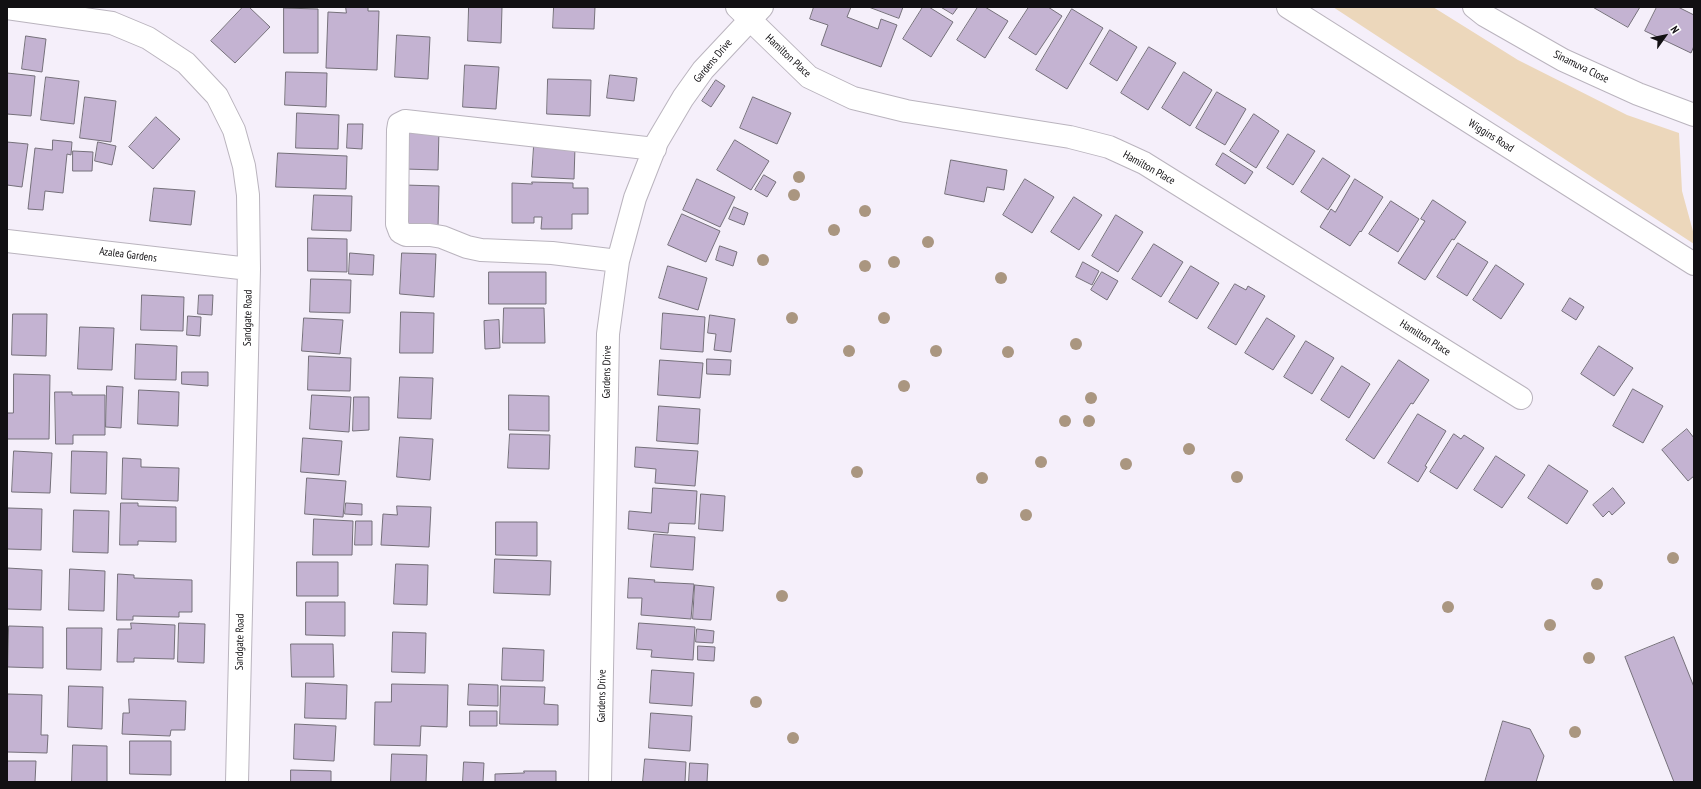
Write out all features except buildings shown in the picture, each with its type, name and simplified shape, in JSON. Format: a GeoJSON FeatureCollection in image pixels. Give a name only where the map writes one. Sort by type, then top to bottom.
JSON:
{"type":"FeatureCollection","features":[{"type":"Feature","properties":{"kind":"street","name":"Wiggins Road"},"geometry":{"type":"LineString","coordinates":[[1288,7],[1694,264]]}},
{"type":"Feature","properties":{"kind":"street","name":"Sinamuva Close"},"geometry":{"type":"LineString","coordinates":[[1474,7],[1484,15],[1563,60],[1638,94],[1694,115]]}},
{"type":"Feature","properties":{"kind":"street","name":"Sandgate Road"},"geometry":{"type":"LineString","coordinates":[[7,8],[112,23],[148,38],[186,63],[217,96],[234,130],[244,166],[246,181],[249,269],[237,782]]}},
{"type":"Feature","properties":{"kind":"street","name":"Gardens Drive"},"geometry":{"type":"LineString","coordinates":[[600,782],[608,334],[618,262],[635,198],[655,149],[683,98],[703,70],[750,11]]}},
{"type":"Feature","properties":{"kind":"street","name":"Hamilton Place"},"geometry":{"type":"LineString","coordinates":[[750,11],[809,77],[853,98],[906,111],[1070,137],[1109,147],[1144,163],[1521,398]]}},
{"type":"Feature","properties":{"kind":"street"},"geometry":{"type":"LineString","coordinates":[[618,262],[552,253],[481,250],[466,247],[442,237],[430,235],[406,235],[400,232],[397,224],[399,124],[405,121],[655,149]]}},
{"type":"Feature","properties":{"kind":"street","name":"Azalea Gardens"},"geometry":{"type":"LineString","coordinates":[[7,241],[249,269]]}},
{"type":"Feature","properties":{"kind":"shaded area"},"geometry":{"type":"Polygon","coordinates":[[[1333,7],[1433,7],[1518,60],[1627,115],[1679,133],[1682,191],[1694,235],[1694,244],[1333,7]]]}}]}
